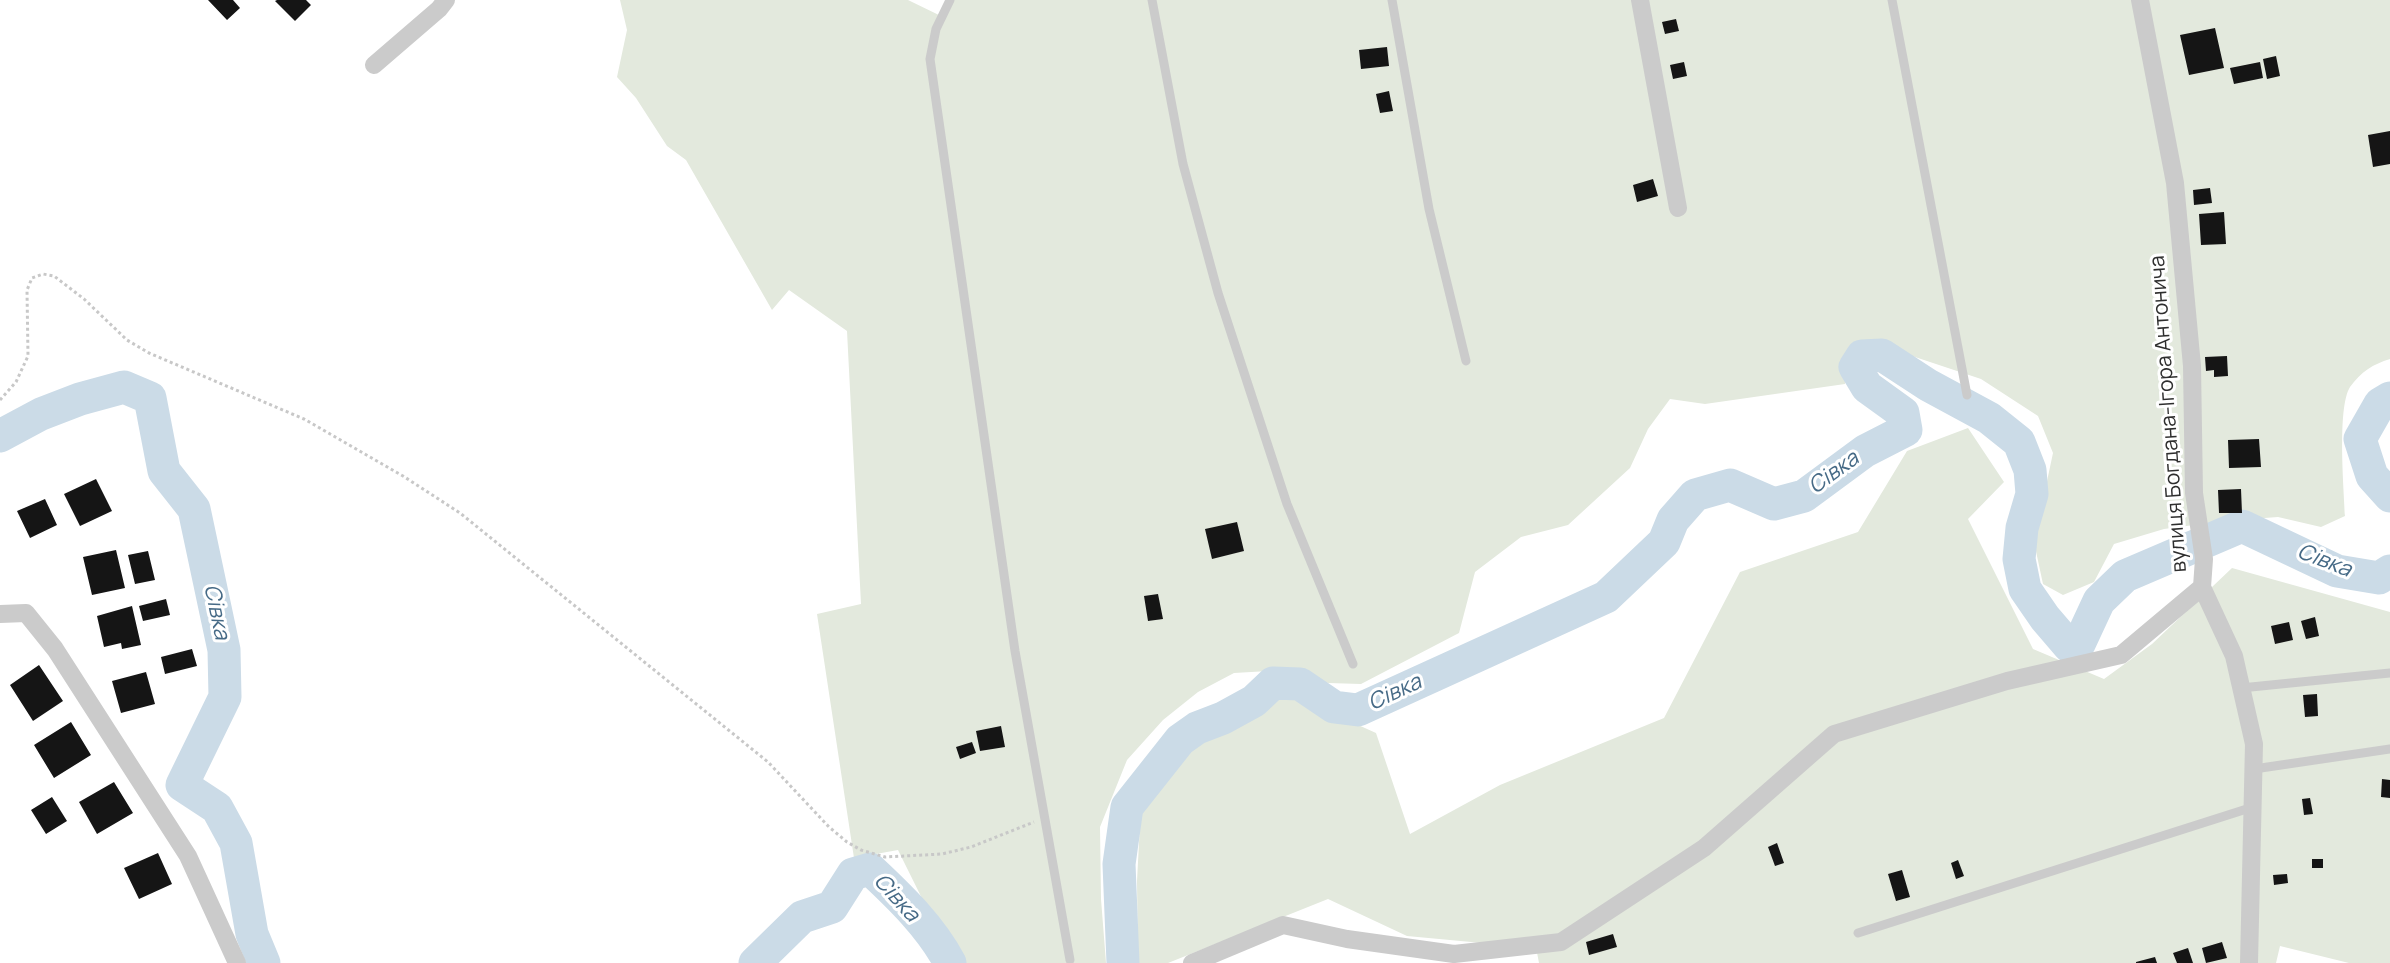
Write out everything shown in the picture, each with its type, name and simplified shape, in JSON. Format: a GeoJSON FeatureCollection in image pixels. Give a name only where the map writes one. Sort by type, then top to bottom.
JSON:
{"type":"FeatureCollection","features":[{"type":"Feature","properties":{"kind":"street"},"geometry":{"type":"LineString","coordinates":[[374,65],[439,9],[446,0]]}},
{"type":"Feature","properties":{"kind":"street"},"geometry":{"type":"LineString","coordinates":[[1640,0],[1678,208]]}},
{"type":"Feature","properties":{"kind":"street","name":"вулиця Богдана-Ігора Антонича"},"geometry":{"type":"LineString","coordinates":[[2140,0],[2175,183],[2192,366],[2194,493],[2204,559],[2202,587],[2234,656],[2254,744],[2249,963]]}},
{"type":"Feature","properties":{"kind":"street"},"geometry":{"type":"LineString","coordinates":[[1192,963],[1283,925],[1347,939],[1455,954],[1561,942],[1704,848],[1834,734],[2007,681],[2121,655],[2202,587]]}},
{"type":"Feature","properties":{"kind":"street"},"geometry":{"type":"LineString","coordinates":[[0,614],[26,613],[55,650],[188,856],[237,963]]}},
{"type":"Feature","properties":{"kind":"lane"},"geometry":{"type":"LineString","coordinates":[[950,0],[936,29],[930,59],[1014,639],[1070,960]]}},
{"type":"Feature","properties":{"kind":"lane"},"geometry":{"type":"LineString","coordinates":[[1152,0],[1183,164],[1218,293],[1287,504],[1353,664]]}},
{"type":"Feature","properties":{"kind":"lane"},"geometry":{"type":"LineString","coordinates":[[1392,0],[1429,209],[1466,361]]}},
{"type":"Feature","properties":{"kind":"lane"},"geometry":{"type":"LineString","coordinates":[[1892,0],[1968,395]]}},
{"type":"Feature","properties":{"kind":"lane"},"geometry":{"type":"LineString","coordinates":[[2241,688],[2390,673]]}},
{"type":"Feature","properties":{"kind":"lane"},"geometry":{"type":"LineString","coordinates":[[2254,769],[2390,749]]}},
{"type":"Feature","properties":{"kind":"lane"},"geometry":{"type":"LineString","coordinates":[[1858,933],[2253,807]]}},
{"type":"Feature","properties":{"kind":"path"},"geometry":{"type":"LineString","coordinates":[[0,400],[16,382],[28,356],[27,290],[32,278],[43,274],[54,276],[78,294],[128,340],[148,353],[304,419],[403,476],[460,513],[561,597],[621,642],[768,762],[829,827],[861,850],[885,857],[942,854],[970,847],[1045,818]]}},
{"type":"Feature","properties":{"kind":"shaded area"},"geometry":{"type":"Polygon","coordinates":[[[620,0],[908,0],[943,17],[951,0],[2390,0],[2390,359],[2378,363],[2358,377],[2346,397],[2342,430],[2345,516],[2321,527],[2278,517],[2164,529],[2114,544],[2094,582],[2063,595],[2043,584],[2034,542],[2053,453],[2038,416],[1981,379],[1872,343],[1848,351],[1845,384],[1705,404],[1670,399],[1648,429],[1630,468],[1568,525],[1521,537],[1475,572],[1459,633],[1361,684],[1328,683],[1286,670],[1234,673],[1198,692],[1163,720],[1127,760],[1100,827],[1101,899],[1106,963],[954,963],[898,850],[854,858],[817,614],[861,604],[847,331],[789,290],[772,310],[686,160],[667,146],[636,98],[617,77],[627,30],[620,0]]]}},
{"type":"Feature","properties":{"kind":"shaded area"},"geometry":{"type":"Polygon","coordinates":[[[1968,428],[2004,482],[1968,519],[2033,649],[2104,679],[2152,644],[2232,568],[2390,612],[2390,963],[2349,963],[2280,946],[2276,963],[1539,963],[1534,937],[1482,943],[1407,936],[1328,899],[1168,963],[1138,963],[1137,881],[1141,805],[1205,736],[1287,693],[1376,733],[1410,834],[1500,785],[1664,718],[1740,572],[1858,532],[1907,451],[1968,428]]]}},
{"type":"Feature","properties":{"kind":"building"},"geometry":{"type":"Polygon","coordinates":[[[208,0],[233,0],[240,8],[227,20],[208,0]]]}},
{"type":"Feature","properties":{"kind":"building"},"geometry":{"type":"Polygon","coordinates":[[[306,0],[311,5],[295,21],[275,1],[306,0]]]}},
{"type":"Feature","properties":{"kind":"building"},"geometry":{"type":"Polygon","coordinates":[[[1676,19],[1679,31],[1665,34],[1662,22],[1676,19]]]}},
{"type":"Feature","properties":{"kind":"building"},"geometry":{"type":"Polygon","coordinates":[[[2215,28],[2224,68],[2189,75],[2180,35],[2215,28]]]}},
{"type":"Feature","properties":{"kind":"building"},"geometry":{"type":"Polygon","coordinates":[[[1387,47],[1389,66],[1361,69],[1359,50],[1387,47]]]}},
{"type":"Feature","properties":{"kind":"building"},"geometry":{"type":"Polygon","coordinates":[[[2276,56],[2280,76],[2267,79],[2263,59],[2276,56]]]}},
{"type":"Feature","properties":{"kind":"building"},"geometry":{"type":"Polygon","coordinates":[[[1684,62],[1687,76],[1673,79],[1670,65],[1684,62]]]}},
{"type":"Feature","properties":{"kind":"building"},"geometry":{"type":"Polygon","coordinates":[[[2260,62],[2263,78],[2234,84],[2230,68],[2260,62]]]}},
{"type":"Feature","properties":{"kind":"building"},"geometry":{"type":"Polygon","coordinates":[[[1389,91],[1393,111],[1380,113],[1376,94],[1389,91]]]}},
{"type":"Feature","properties":{"kind":"building"},"geometry":{"type":"Polygon","coordinates":[[[2390,131],[2390,164],[2373,167],[2368,135],[2390,131]]]}},
{"type":"Feature","properties":{"kind":"building"},"geometry":{"type":"Polygon","coordinates":[[[1653,179],[1658,196],[1637,202],[1633,185],[1653,179]]]}},
{"type":"Feature","properties":{"kind":"building"},"geometry":{"type":"Polygon","coordinates":[[[2210,188],[2212,203],[2194,205],[2193,190],[2210,188]]]}},
{"type":"Feature","properties":{"kind":"building"},"geometry":{"type":"Polygon","coordinates":[[[2224,212],[2226,244],[2201,245],[2199,214],[2224,212]]]}},
{"type":"Feature","properties":{"kind":"building"},"geometry":{"type":"Polygon","coordinates":[[[2227,356],[2228,376],[2214,377],[2214,370],[2206,371],[2205,357],[2227,356]]]}},
{"type":"Feature","properties":{"kind":"building"},"geometry":{"type":"Polygon","coordinates":[[[2259,439],[2261,467],[2229,468],[2228,440],[2259,439]]]}},
{"type":"Feature","properties":{"kind":"building"},"geometry":{"type":"Polygon","coordinates":[[[96,479],[112,511],[80,526],[64,494],[96,479]]]}},
{"type":"Feature","properties":{"kind":"building"},"geometry":{"type":"Polygon","coordinates":[[[2241,489],[2242,513],[2219,513],[2218,490],[2241,489]]]}},
{"type":"Feature","properties":{"kind":"building"},"geometry":{"type":"Polygon","coordinates":[[[45,499],[57,525],[30,538],[17,511],[45,499]]]}},
{"type":"Feature","properties":{"kind":"building"},"geometry":{"type":"Polygon","coordinates":[[[1237,522],[1244,551],[1212,559],[1205,529],[1237,522]]]}},
{"type":"Feature","properties":{"kind":"building"},"geometry":{"type":"Polygon","coordinates":[[[116,550],[125,588],[92,595],[83,557],[116,550]]]}},
{"type":"Feature","properties":{"kind":"building"},"geometry":{"type":"Polygon","coordinates":[[[148,551],[155,580],[135,584],[128,555],[148,551]]]}},
{"type":"Feature","properties":{"kind":"building"},"geometry":{"type":"Polygon","coordinates":[[[1158,594],[1163,619],[1148,621],[1144,596],[1158,594]]]}},
{"type":"Feature","properties":{"kind":"building"},"geometry":{"type":"Polygon","coordinates":[[[166,599],[170,615],[143,621],[139,606],[166,599]]]}},
{"type":"Feature","properties":{"kind":"building"},"geometry":{"type":"Polygon","coordinates":[[[132,606],[141,645],[122,649],[121,643],[104,647],[97,616],[132,606]]]}},
{"type":"Feature","properties":{"kind":"building"},"geometry":{"type":"Polygon","coordinates":[[[2315,617],[2319,636],[2306,639],[2301,621],[2315,617]]]}},
{"type":"Feature","properties":{"kind":"building"},"geometry":{"type":"Polygon","coordinates":[[[2289,622],[2293,640],[2275,644],[2271,626],[2289,622]]]}},
{"type":"Feature","properties":{"kind":"building"},"geometry":{"type":"Polygon","coordinates":[[[192,649],[197,666],[165,674],[161,657],[192,649]]]}},
{"type":"Feature","properties":{"kind":"building"},"geometry":{"type":"Polygon","coordinates":[[[39,665],[63,701],[33,721],[10,685],[39,665]]]}},
{"type":"Feature","properties":{"kind":"building"},"geometry":{"type":"Polygon","coordinates":[[[146,672],[155,704],[121,713],[112,681],[146,672]]]}},
{"type":"Feature","properties":{"kind":"building"},"geometry":{"type":"Polygon","coordinates":[[[2317,694],[2318,716],[2305,717],[2303,695],[2317,694]]]}},
{"type":"Feature","properties":{"kind":"building"},"geometry":{"type":"Polygon","coordinates":[[[71,722],[91,755],[54,778],[34,745],[71,722]]]}},
{"type":"Feature","properties":{"kind":"building"},"geometry":{"type":"Polygon","coordinates":[[[1001,726],[1005,747],[980,751],[976,731],[1001,726]]]}},
{"type":"Feature","properties":{"kind":"building"},"geometry":{"type":"Polygon","coordinates":[[[972,742],[976,753],[960,759],[956,747],[972,742]]]}},
{"type":"Feature","properties":{"kind":"building"},"geometry":{"type":"Polygon","coordinates":[[[2382,779],[2390,780],[2390,798],[2381,797],[2382,779]]]}},
{"type":"Feature","properties":{"kind":"building"},"geometry":{"type":"Polygon","coordinates":[[[114,782],[133,813],[97,834],[79,802],[114,782]]]}},
{"type":"Feature","properties":{"kind":"building"},"geometry":{"type":"Polygon","coordinates":[[[52,797],[67,821],[46,834],[31,810],[52,797]]]}},
{"type":"Feature","properties":{"kind":"building"},"geometry":{"type":"Polygon","coordinates":[[[2310,798],[2313,814],[2304,815],[2302,799],[2310,798]]]}},
{"type":"Feature","properties":{"kind":"building"},"geometry":{"type":"Polygon","coordinates":[[[1777,843],[1784,863],[1775,866],[1768,847],[1777,843]]]}},
{"type":"Feature","properties":{"kind":"building"},"geometry":{"type":"Polygon","coordinates":[[[158,853],[172,884],[139,899],[124,868],[158,853]]]}},
{"type":"Feature","properties":{"kind":"building"},"geometry":{"type":"Polygon","coordinates":[[[2312,859],[2323,859],[2323,868],[2312,868],[2312,859]]]}},
{"type":"Feature","properties":{"kind":"building"},"geometry":{"type":"Polygon","coordinates":[[[1958,860],[1964,876],[1956,879],[1951,863],[1958,860]]]}},
{"type":"Feature","properties":{"kind":"building"},"geometry":{"type":"Polygon","coordinates":[[[1902,870],[1910,897],[1896,901],[1888,874],[1902,870]]]}},
{"type":"Feature","properties":{"kind":"building"},"geometry":{"type":"Polygon","coordinates":[[[2287,874],[2288,883],[2274,885],[2273,875],[2287,874]]]}},
{"type":"Feature","properties":{"kind":"building"},"geometry":{"type":"Polygon","coordinates":[[[1613,934],[1617,947],[1589,955],[1586,942],[1613,934]]]}},
{"type":"Feature","properties":{"kind":"building"},"geometry":{"type":"Polygon","coordinates":[[[2222,942],[2227,958],[2206,963],[2202,948],[2222,942]]]}},
{"type":"Feature","properties":{"kind":"building"},"geometry":{"type":"Polygon","coordinates":[[[2188,948],[2193,963],[2177,963],[2173,953],[2188,948]]]}},
{"type":"Feature","properties":{"kind":"building"},"geometry":{"type":"Polygon","coordinates":[[[2155,957],[2157,963],[2136,963],[2136,962],[2155,957]]]}},
{"type":"Feature","properties":{"kind":"waterway","name":"Сівка"},"geometry":{"type":"LineString","coordinates":[[1123,963],[1119,864],[1127,807],[1180,740],[1197,728],[1223,718],[1254,701],[1273,683],[1300,684],[1334,707],[1358,710],[1606,597],[1664,542],[1673,520],[1695,495],[1730,485],[1774,504],[1804,496],[1865,451],[1906,430],[1903,413],[1867,387],[1855,367],[1862,356],[1882,355],[1928,385],[1989,418],[2019,442],[2030,470],[2032,494],[2022,528],[2019,559],[2025,589],[2045,618],[2069,646],[2079,644],[2099,601],[2125,576],[2242,526],[2337,571],[2379,578],[2390,571]]}},
{"type":"Feature","properties":{"kind":"waterway","name":"Сівка"},"geometry":{"type":"LineString","coordinates":[[0,436],[41,414],[80,399],[124,387],[150,398],[164,471],[194,509],[224,650],[225,697],[182,785],[217,808],[236,843],[252,934],[264,963]]}},
{"type":"Feature","properties":{"kind":"waterway","name":"Сівка"},"geometry":{"type":"LineString","coordinates":[[2390,398],[2380,404],[2360,439],[2372,476],[2390,496]]}},
{"type":"Feature","properties":{"kind":"waterway","name":"Сівка"},"geometry":{"type":"LineString","coordinates":[[755,963],[802,917],[832,907],[853,874],[870,869],[924,925],[950,963]]}}]}
